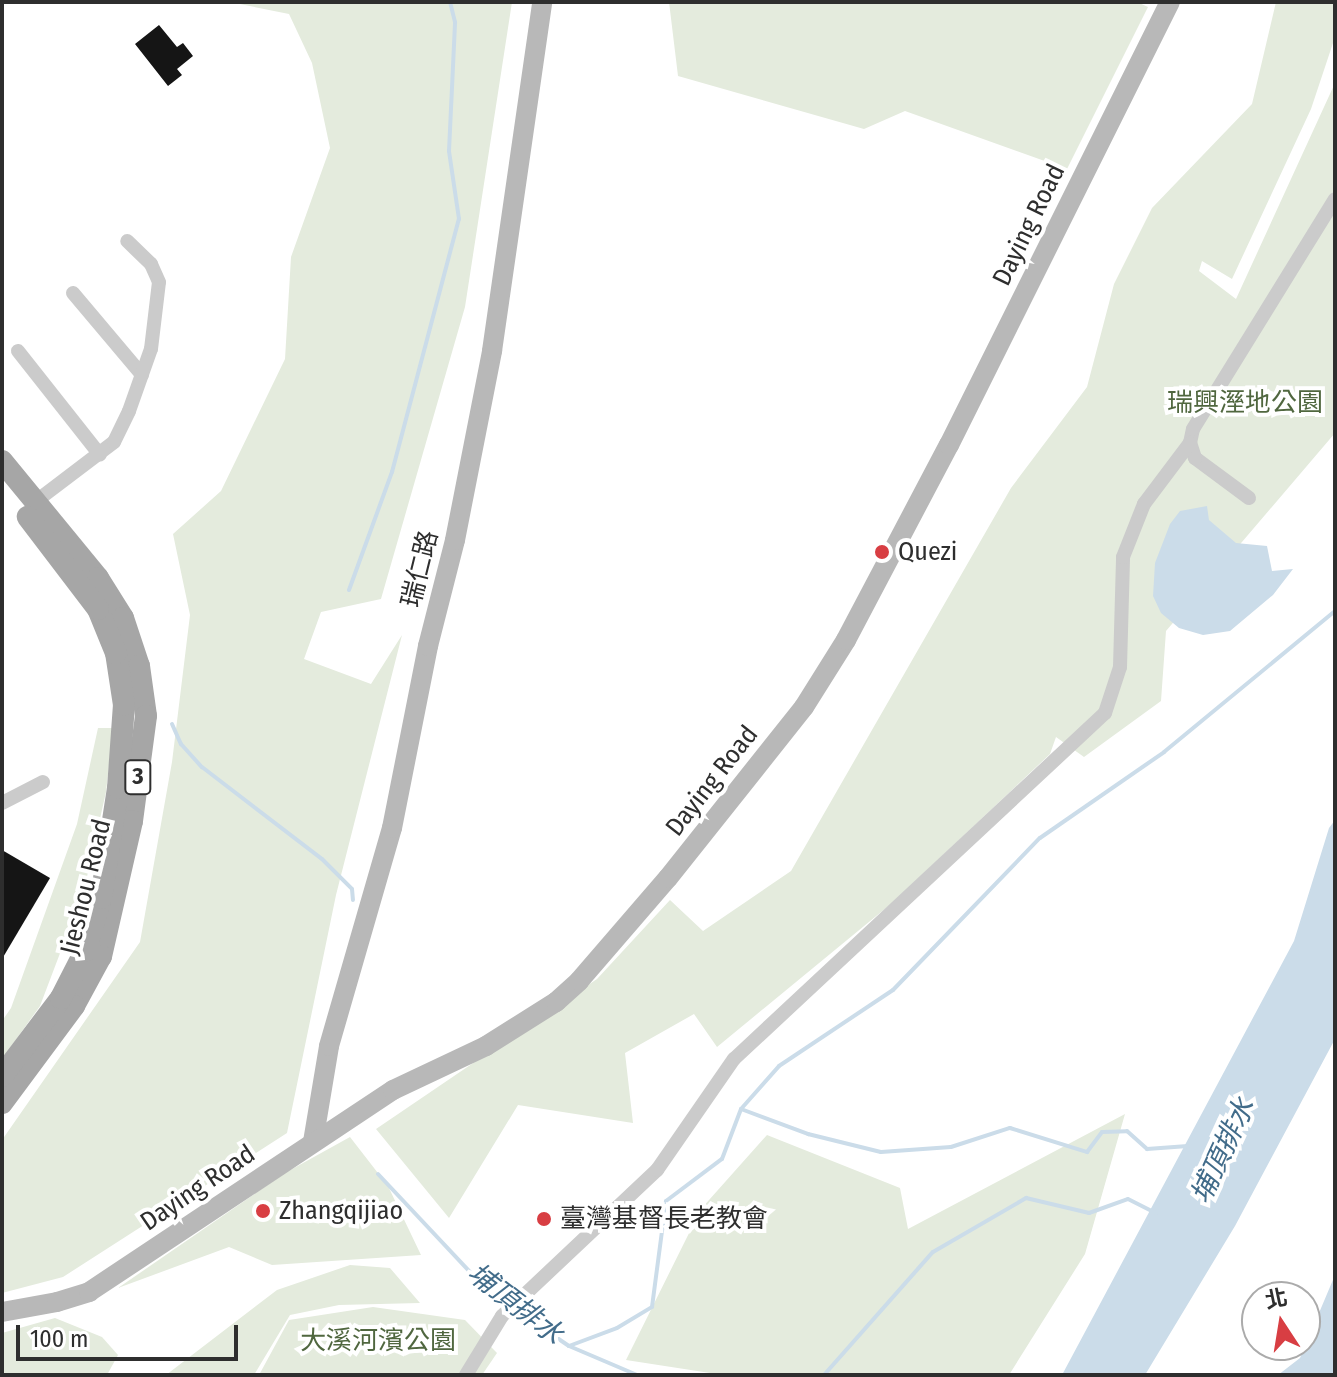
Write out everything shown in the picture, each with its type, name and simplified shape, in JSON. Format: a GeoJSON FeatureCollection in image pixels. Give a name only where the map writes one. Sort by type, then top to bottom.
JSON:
{"type":"FeatureCollection","features":[{"type":"Feature","properties":{"kind":"main road","name":"Jieshou Road"},"geometry":{"type":"LineString","coordinates":[[2,461],[98,578],[123,618],[139,666],[146,716],[132,821],[101,956],[74,1006],[2,1103]]}},
{"type":"Feature","properties":{"kind":"main road","name":"Jieshou Road"},"geometry":{"type":"LineString","coordinates":[[2,485],[68,566],[98,609],[116,653],[124,705],[118,788],[101,898],[85,951],[61,998],[2,1076]]}},
{"type":"Feature","properties":{"kind":"street","name":"瑞仁路"},"geometry":{"type":"LineString","coordinates":[[313,1142],[329,1046],[392,828],[428,646],[455,540],[492,351],[542,2]]}},
{"type":"Feature","properties":{"kind":"street","name":"Daying Road"},"geometry":{"type":"LineString","coordinates":[[2,1312],[89,1292],[393,1090],[486,1046],[556,1002],[579,981],[668,878],[804,707],[846,640],[906,530],[1170,2]]}},
{"type":"Feature","properties":{"kind":"street"},"geometry":{"type":"LineString","coordinates":[[466,1375],[502,1316],[517,1299],[657,1170],[734,1059],[1105,713],[1120,667],[1123,557],[1144,504],[1190,443],[1193,429],[1335,199]]}},
{"type":"Feature","properties":{"kind":"street"},"geometry":{"type":"LineString","coordinates":[[35,502],[114,442],[142,375],[157,320],[159,282],[151,264],[127,241]]}},
{"type":"Feature","properties":{"kind":"street"},"geometry":{"type":"LineString","coordinates":[[73,293],[142,375]]}},
{"type":"Feature","properties":{"kind":"street"},"geometry":{"type":"LineString","coordinates":[[18,351],[100,455]]}},
{"type":"Feature","properties":{"kind":"street"},"geometry":{"type":"LineString","coordinates":[[1190,443],[1195,458],[1204,467],[1249,498]]}},
{"type":"Feature","properties":{"kind":"street"},"geometry":{"type":"LineString","coordinates":[[2,803],[43,782]]}},
{"type":"Feature","properties":{"kind":"green space"},"geometry":{"type":"Polygon","coordinates":[[[230,2],[512,2],[465,307],[381,599],[321,612],[304,659],[371,684],[402,635],[336,895],[287,1133],[63,1277],[2,1293],[2,1140],[140,942],[172,762],[190,615],[173,534],[221,491],[285,359],[291,257],[330,148],[312,63],[289,14],[230,2]]]}},
{"type":"Feature","properties":{"kind":"green space"},"geometry":{"type":"Polygon","coordinates":[[[669,2],[1137,2],[1148,7],[1067,169],[905,111],[864,129],[678,76],[669,2]]]}},
{"type":"Feature","properties":{"kind":"green space","name":"瑞興溼地公園"},"geometry":{"type":"Polygon","coordinates":[[[1276,2],[1335,2],[1335,37],[1311,109],[1232,279],[1202,261],[1199,271],[1236,299],[1335,83],[1335,433],[1166,631],[1161,701],[1084,757],[1056,737],[1050,754],[892,903],[717,1047],[694,1014],[625,1053],[633,1123],[518,1105],[449,1218],[376,1129],[597,979],[670,900],[703,931],[791,871],[1011,488],[1087,387],[1114,284],[1152,208],[1252,104],[1276,2]]]}},
{"type":"Feature","properties":{"kind":"green space"},"geometry":{"type":"Polygon","coordinates":[[[98,728],[113,728],[106,792],[84,890],[40,1006],[2,1059],[2,1021],[11,1008],[77,824],[98,728]]]}},
{"type":"Feature","properties":{"kind":"green space"},"geometry":{"type":"Polygon","coordinates":[[[1125,1114],[1085,1254],[1009,1375],[723,1375],[626,1360],[701,1209],[767,1135],[900,1188],[908,1229],[1125,1114]]]}},
{"type":"Feature","properties":{"kind":"green space"},"geometry":{"type":"Polygon","coordinates":[[[350,1137],[388,1186],[421,1255],[272,1265],[229,1247],[118,1288],[285,1173],[350,1137]]]}},
{"type":"Feature","properties":{"kind":"green space"},"geometry":{"type":"Polygon","coordinates":[[[350,1265],[390,1268],[420,1303],[339,1305],[290,1315],[254,1375],[166,1375],[277,1290],[350,1265]]]}},
{"type":"Feature","properties":{"kind":"green space","name":"大溪河濱公園"},"geometry":{"type":"Polygon","coordinates":[[[373,1307],[465,1320],[497,1353],[482,1375],[259,1375],[289,1320],[373,1307]]]}},
{"type":"Feature","properties":{"kind":"green space"},"geometry":{"type":"Polygon","coordinates":[[[55,1318],[102,1337],[118,1355],[107,1375],[2,1375],[2,1333],[55,1318]]]}},
{"type":"Feature","properties":{"kind":"water"},"geometry":{"type":"Polygon","coordinates":[[[1207,506],[1209,520],[1236,543],[1267,546],[1272,571],[1293,569],[1273,595],[1230,631],[1203,635],[1179,628],[1161,613],[1153,596],[1155,563],[1170,524],[1180,511],[1207,506]]]}},
{"type":"Feature","properties":{"kind":"water"},"geometry":{"type":"Polygon","coordinates":[[[1335,820],[1335,1039],[1235,1226],[1145,1375],[1062,1375],[1294,941],[1329,828],[1335,820]]]}},
{"type":"Feature","properties":{"kind":"water"},"geometry":{"type":"Polygon","coordinates":[[[1335,1275],[1335,1375],[1278,1375],[1296,1361],[1321,1361],[1321,1308],[1335,1275]]]}},
{"type":"Feature","properties":{"kind":"building"},"geometry":{"type":"Polygon","coordinates":[[[159,25],[177,47],[183,43],[193,56],[177,69],[182,75],[168,86],[135,44],[159,25]]]}},
{"type":"Feature","properties":{"kind":"building"},"geometry":{"type":"Polygon","coordinates":[[[2,850],[50,878],[2,959],[2,850]]]}},
{"type":"Feature","properties":{"kind":"waterway"},"geometry":{"type":"LineString","coordinates":[[349,590],[392,472],[459,219],[449,151],[455,22],[450,2]]}},
{"type":"Feature","properties":{"kind":"waterway"},"geometry":{"type":"LineString","coordinates":[[569,1346],[617,1328],[652,1307],[666,1201],[722,1159],[741,1109],[779,1066],[893,990],[1040,838],[1164,752],[1335,611]]}},
{"type":"Feature","properties":{"kind":"waterway","name":"埔頂排水"},"geometry":{"type":"LineString","coordinates":[[172,724],[181,744],[202,767],[322,859],[352,889],[353,900]]}},
{"type":"Feature","properties":{"kind":"waterway"},"geometry":{"type":"LineString","coordinates":[[741,1109],[808,1134],[881,1152],[951,1147],[1010,1128],[1087,1152],[1102,1132],[1127,1131],[1147,1149],[1188,1146]]}},
{"type":"Feature","properties":{"kind":"waterway","name":"埔頂排水"},"geometry":{"type":"LineString","coordinates":[[378,1174],[486,1289],[508,1305]]}},
{"type":"Feature","properties":{"kind":"waterway","name":"埔頂排水"},"geometry":{"type":"LineString","coordinates":[[824,1375],[933,1252],[1026,1198],[1089,1213],[1128,1199],[1156,1213]]}},
{"type":"Feature","properties":{"kind":"waterway","name":"埔頂排水"},"geometry":{"type":"LineString","coordinates":[[516,1310],[569,1346],[637,1375]]}},
{"type":"Feature","properties":{"kind":"place","name":"Quezi"},"geometry":{"type":"Point","coordinates":[882,552]}},
{"type":"Feature","properties":{"kind":"place","name":"Zhangqijiao"},"geometry":{"type":"Point","coordinates":[263,1211]}},
{"type":"Feature","properties":{"kind":"place","name":"臺灣基督長老教會"},"geometry":{"type":"Point","coordinates":[544,1219]}}]}
